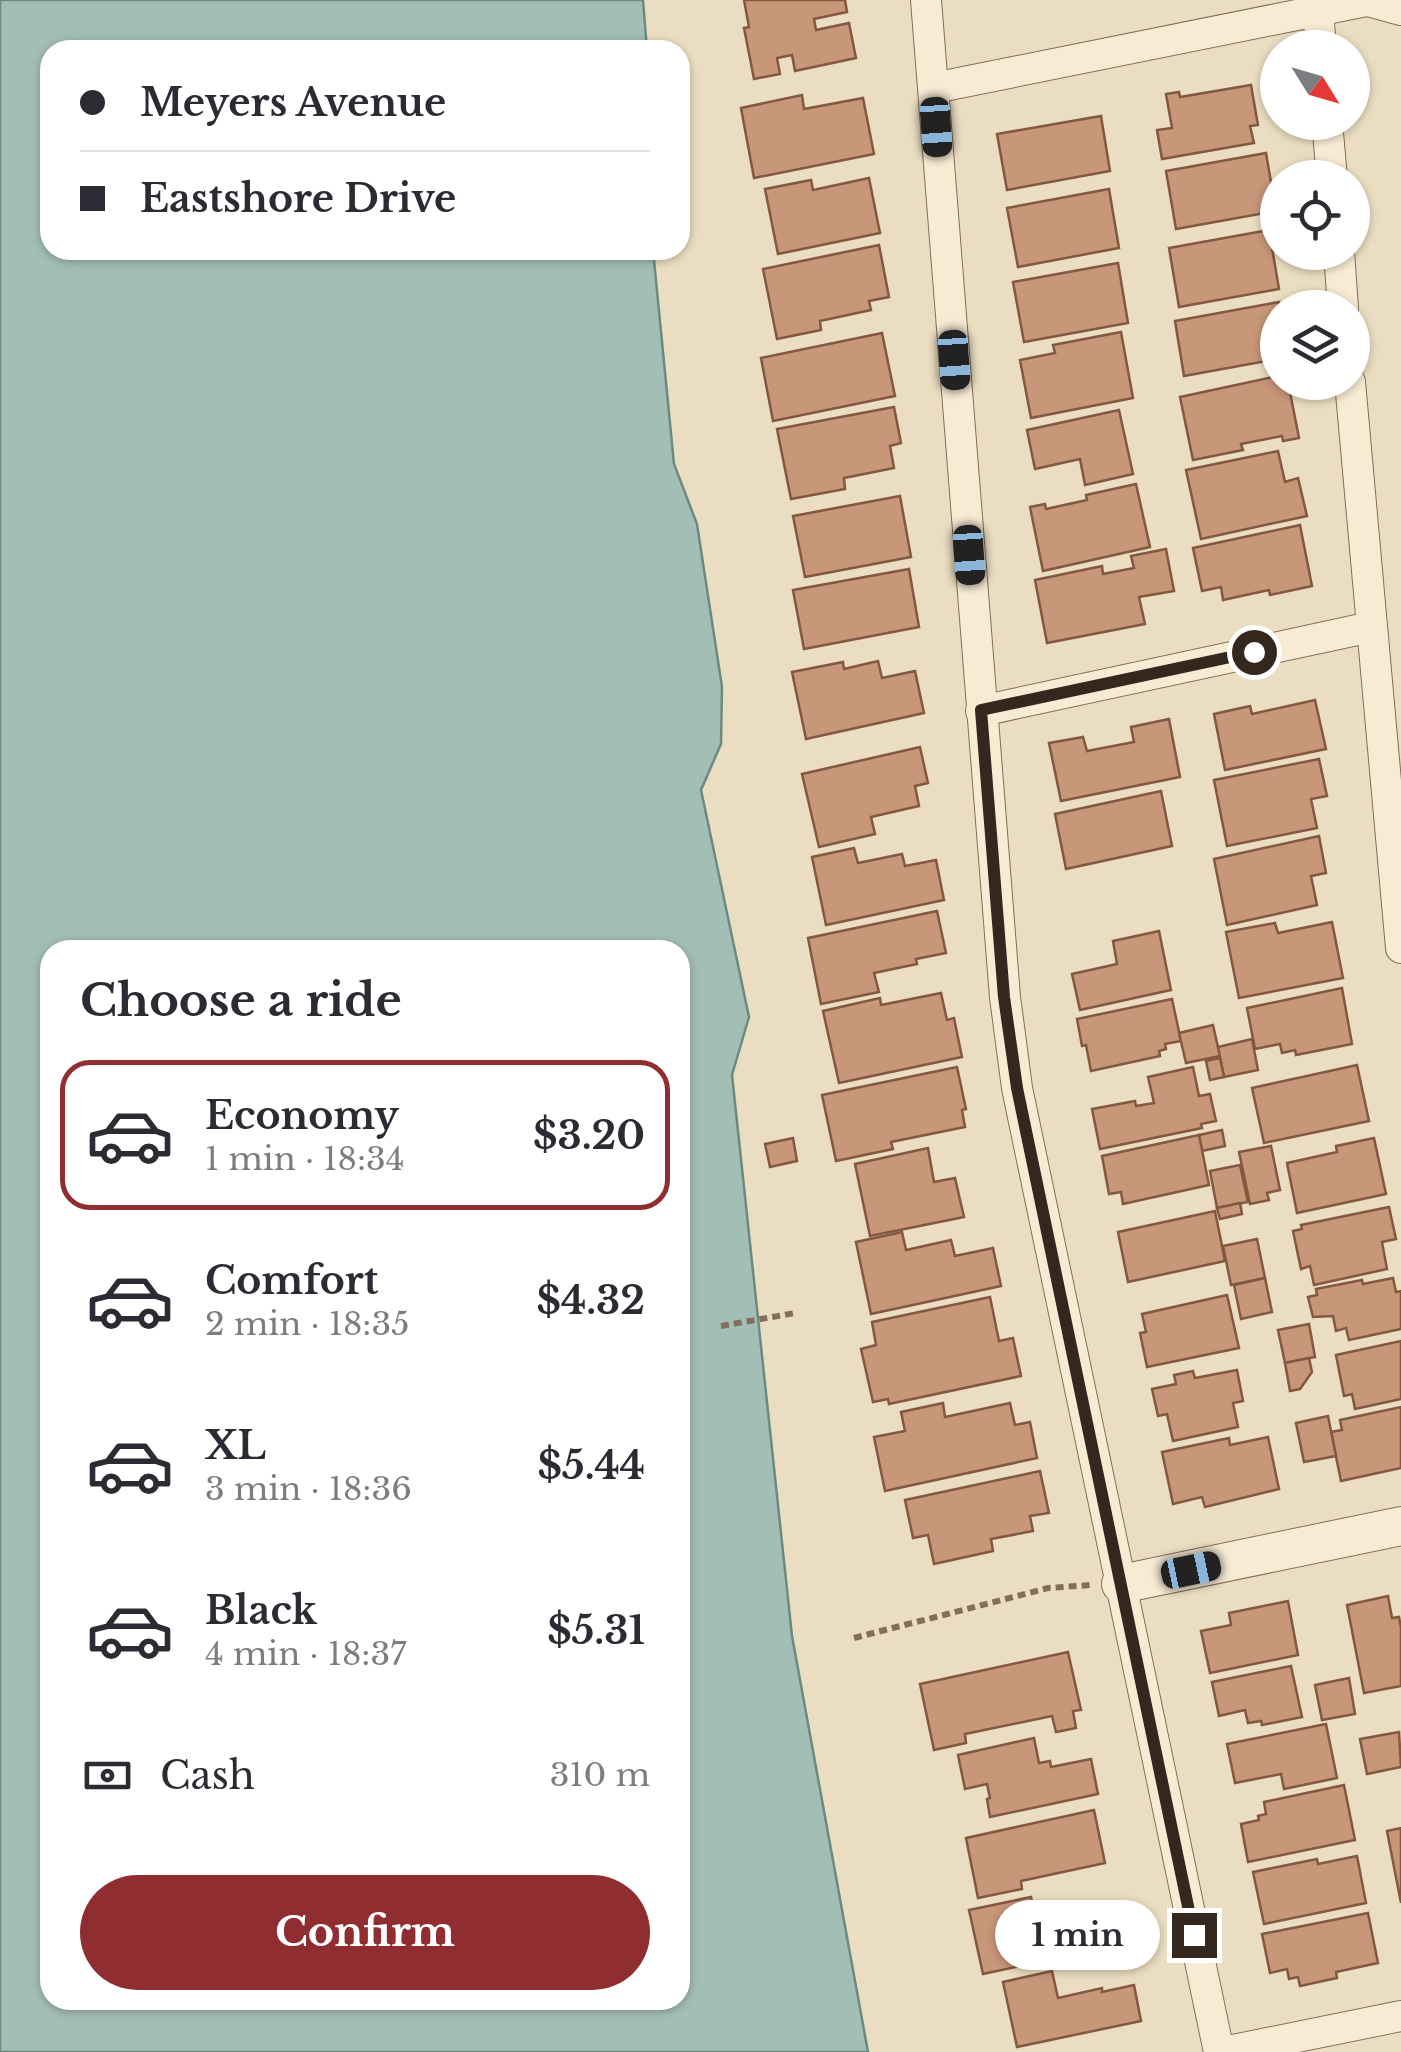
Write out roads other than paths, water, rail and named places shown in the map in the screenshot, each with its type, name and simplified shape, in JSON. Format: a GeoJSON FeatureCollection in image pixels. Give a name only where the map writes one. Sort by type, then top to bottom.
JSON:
{"type":"FeatureCollection","features":[{"type":"Feature","properties":{"kind":"street"},"geometry":{"type":"LineString","coordinates":[[926,0],[1004,997],[1017,1088],[1221,2052],[1401,2016]]}},
{"type":"Feature","properties":{"kind":"street"},"geometry":{"type":"LineString","coordinates":[[934,88],[1370,0],[1401,10]]}},
{"type":"Feature","properties":{"kind":"street"},"geometry":{"type":"LineString","coordinates":[[1318,11],[1320,30]]}},
{"type":"Feature","properties":{"kind":"street"},"geometry":{"type":"LineString","coordinates":[[1352,400],[1401,948]]}},
{"type":"Feature","properties":{"kind":"street"},"geometry":{"type":"LineString","coordinates":[[981,710],[1371,627]]}},
{"type":"Feature","properties":{"kind":"street"},"geometry":{"type":"LineString","coordinates":[[1121,1584],[1401,1526]]}},
{"type":"Feature","properties":{"kind":"water"},"geometry":{"type":"Polygon","coordinates":[[[0,0],[643,0],[646,40],[40,40],[40,260],[654,260],[674,464],[697,524],[722,687],[721,744],[701,790],[749,1017],[732,1075],[792,1636],[868,2052],[0,2052],[0,0]]]}}]}
